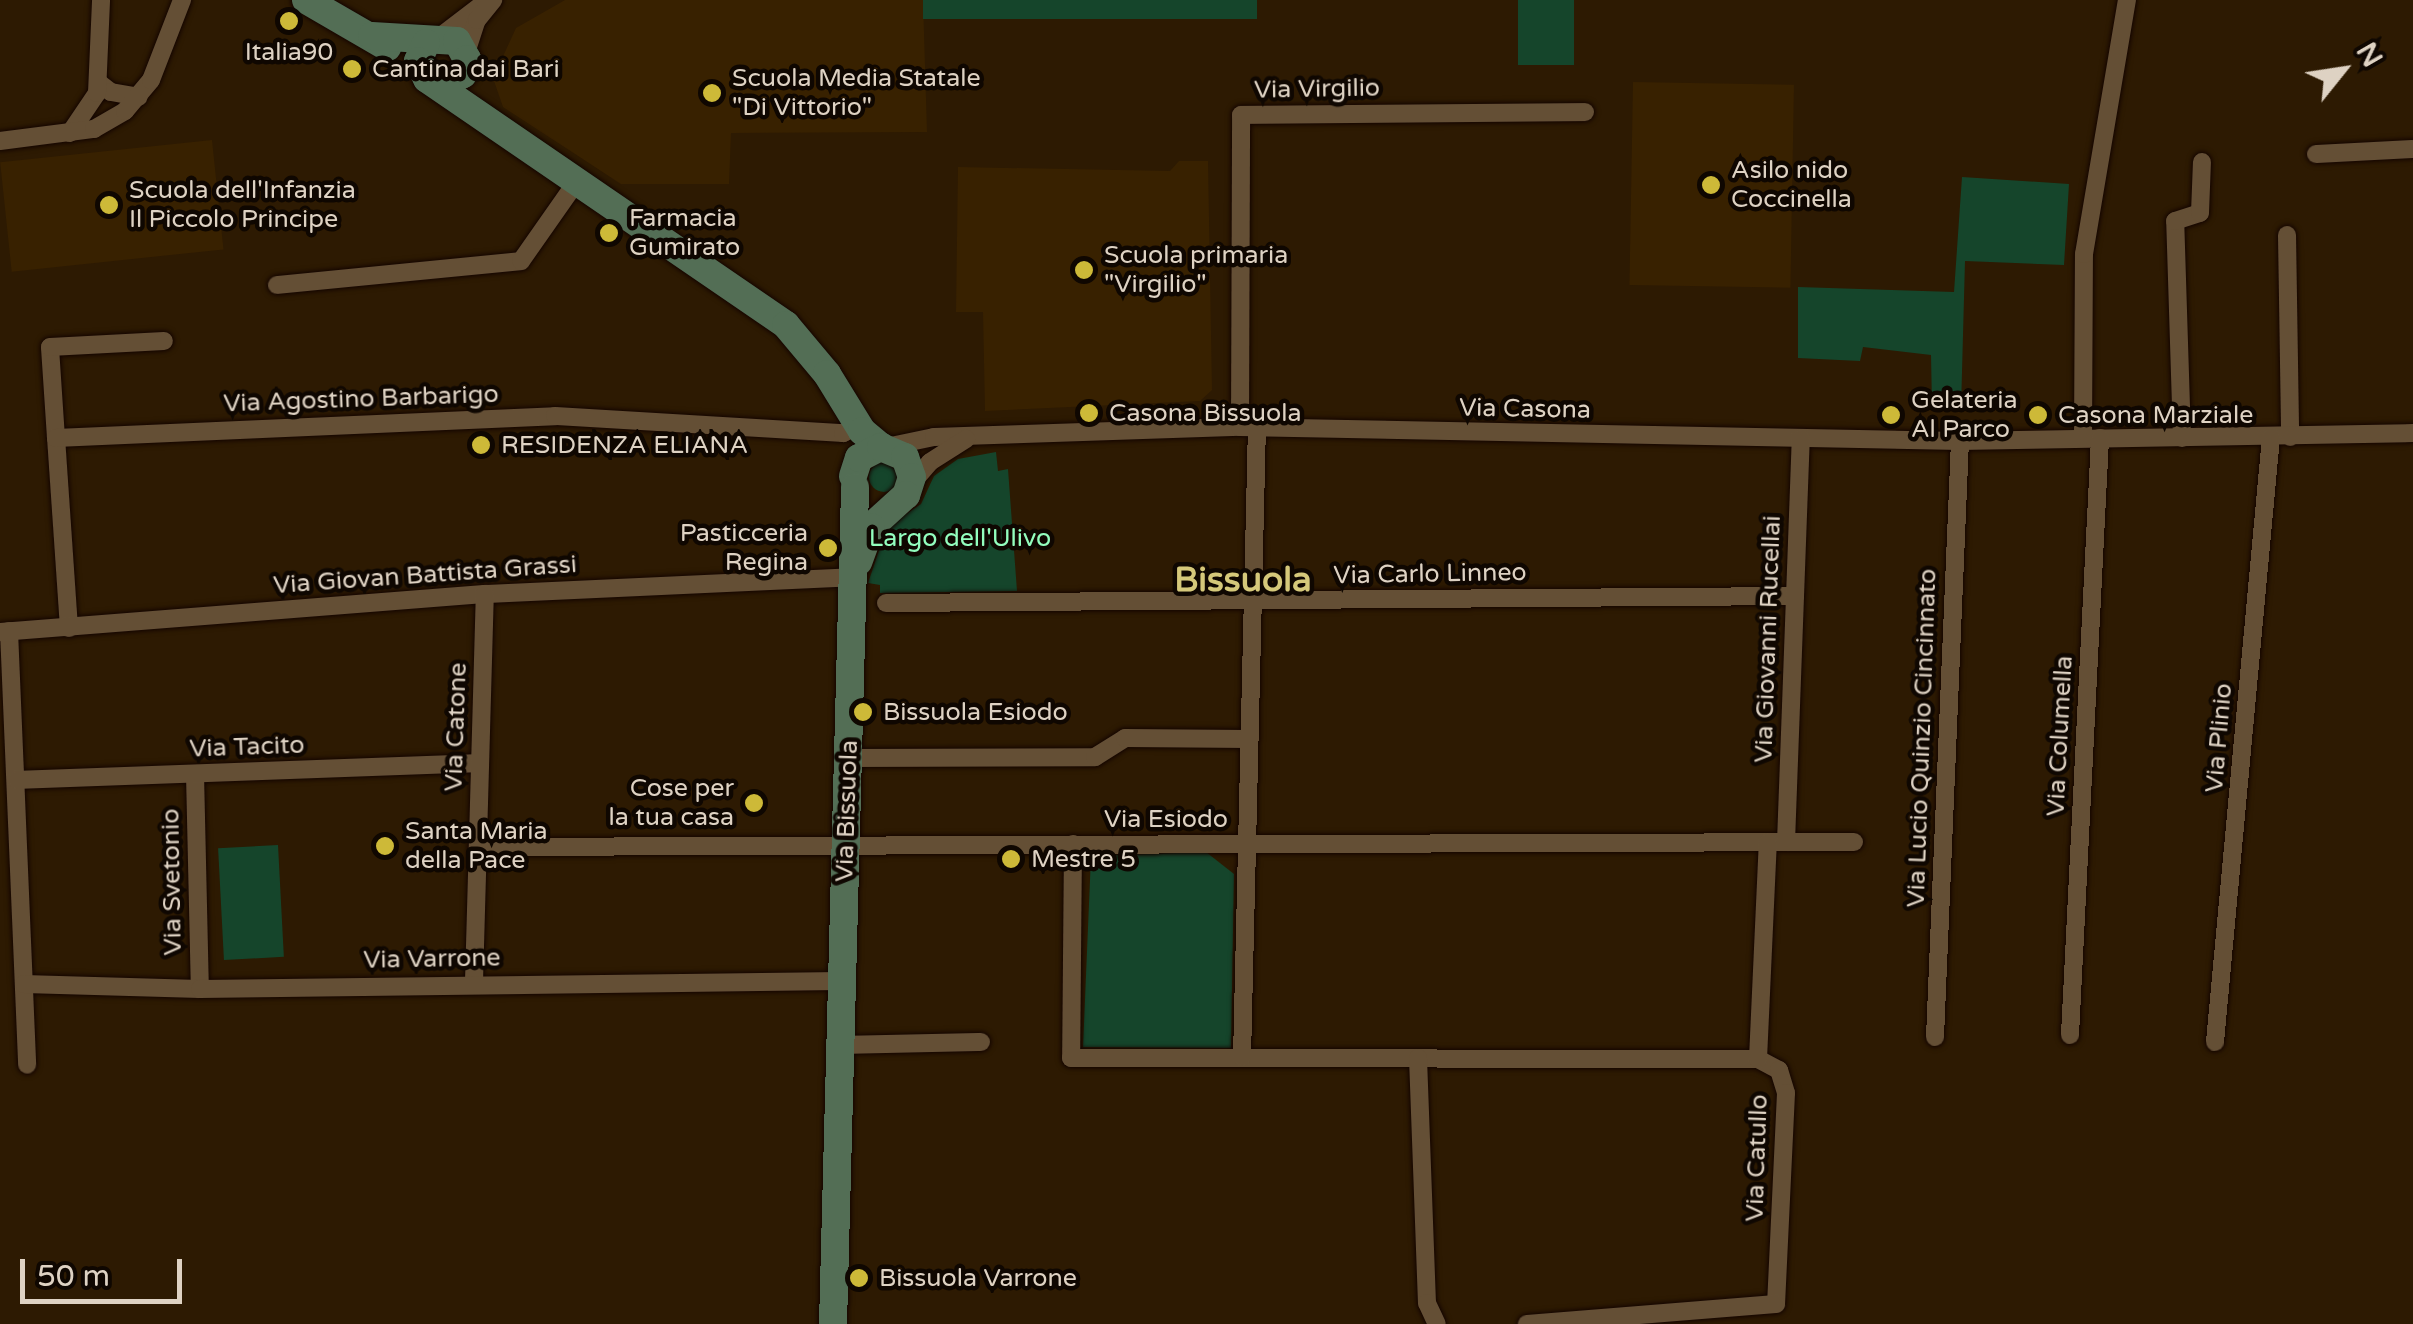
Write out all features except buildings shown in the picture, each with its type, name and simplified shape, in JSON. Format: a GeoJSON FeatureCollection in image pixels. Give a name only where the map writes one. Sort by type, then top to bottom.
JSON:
{"type":"FeatureCollection","features":[{"type":"Feature","properties":{"kind":"street"},"geometry":{"type":"LineString","coordinates":[[70,134],[91,110],[98,82],[101,0]]}},
{"type":"Feature","properties":{"kind":"street"},"geometry":{"type":"LineString","coordinates":[[0,142],[70,134],[112,122],[139,97],[182,0]]}},
{"type":"Feature","properties":{"kind":"street","name":"Via Bissuola"},"geometry":{"type":"LineString","coordinates":[[306,0],[372,36],[430,56],[493,121],[758,303],[808,351],[851,429],[854,578],[837,1045],[833,1324]]}},
{"type":"Feature","properties":{"kind":"street"},"geometry":{"type":"LineString","coordinates":[[430,56],[490,0]]}},
{"type":"Feature","properties":{"kind":"street"},"geometry":{"type":"LineString","coordinates":[[464,64],[477,20],[490,0]]}},
{"type":"Feature","properties":{"kind":"street"},"geometry":{"type":"LineString","coordinates":[[2091,438],[2084,254],[2127,0]]}},
{"type":"Feature","properties":{"kind":"street","name":"Via Bissuola"},"geometry":{"type":"LineString","coordinates":[[430,56],[457,41],[464,64],[493,121]]}},
{"type":"Feature","properties":{"kind":"street","name":"Via Bissuola"},"geometry":{"type":"LineString","coordinates":[[430,56],[443,86],[464,64]]}},
{"type":"Feature","properties":{"kind":"street"},"geometry":{"type":"LineString","coordinates":[[98,82],[111,92],[139,97]]}},
{"type":"Feature","properties":{"kind":"street","name":"Via Virgilio"},"geometry":{"type":"LineString","coordinates":[[1248,427],[1241,115],[1585,112]]}},
{"type":"Feature","properties":{"kind":"street"},"geometry":{"type":"LineString","coordinates":[[2316,154],[2413,149]]}},
{"type":"Feature","properties":{"kind":"street"},"geometry":{"type":"LineString","coordinates":[[2182,438],[2175,221],[2200,213],[2202,162]]}},
{"type":"Feature","properties":{"kind":"street"},"geometry":{"type":"LineString","coordinates":[[277,285],[520,260],[576,181]]}},
{"type":"Feature","properties":{"kind":"street"},"geometry":{"type":"LineString","coordinates":[[2281,437],[2286,235]]}},
{"type":"Feature","properties":{"kind":"street"},"geometry":{"type":"LineString","coordinates":[[68,628],[50,347],[164,342]]}},
{"type":"Feature","properties":{"kind":"street","name":"Via Agostino Barbarigo"},"geometry":{"type":"LineString","coordinates":[[56,438],[555,416],[851,429]]}},
{"type":"Feature","properties":{"kind":"street"},"geometry":{"type":"LineString","coordinates":[[1242,1058],[1252,601],[1248,427]]}},
{"type":"Feature","properties":{"kind":"street","name":"Via Casona"},"geometry":{"type":"LineString","coordinates":[[884,447],[966,438],[1248,427],[1960,441],[2413,433]]}},
{"type":"Feature","properties":{"kind":"street","name":"Via Bissuola"},"geometry":{"type":"LineString","coordinates":[[851,429],[884,447]]}},
{"type":"Feature","properties":{"kind":"street","name":"Via Plinio"},"geometry":{"type":"LineString","coordinates":[[2215,1042],[2281,437]]}},
{"type":"Feature","properties":{"kind":"street"},"geometry":{"type":"LineString","coordinates":[[904,493],[905,457],[884,447],[863,454],[854,482],[872,504],[904,493],[930,462],[966,438]]}},
{"type":"Feature","properties":{"kind":"street","name":"Via Giovanni Rucellai"},"geometry":{"type":"LineString","coordinates":[[1758,1059],[1795,596],[1801,438]]}},
{"type":"Feature","properties":{"kind":"street","name":"Via Columella"},"geometry":{"type":"LineString","coordinates":[[2070,1035],[2091,438]]}},
{"type":"Feature","properties":{"kind":"street","name":"Via Lucio Quinzio Cincinnato"},"geometry":{"type":"LineString","coordinates":[[1935,1037],[1960,441]]}},
{"type":"Feature","properties":{"kind":"street","name":"Via Bissuola"},"geometry":{"type":"LineString","coordinates":[[854,578],[872,528],[904,493]]}},
{"type":"Feature","properties":{"kind":"street","name":"Via Giovan Battista Grassi"},"geometry":{"type":"LineString","coordinates":[[4,632],[484,594],[854,578]]}},
{"type":"Feature","properties":{"kind":"street","name":"Via Catone"},"geometry":{"type":"LineString","coordinates":[[474,982],[484,594]]}},
{"type":"Feature","properties":{"kind":"street","name":"Via Carlo Linneo"},"geometry":{"type":"LineString","coordinates":[[886,603],[1795,596]]}},
{"type":"Feature","properties":{"kind":"street"},"geometry":{"type":"LineString","coordinates":[[4,632],[16,780],[27,1065]]}},
{"type":"Feature","properties":{"kind":"street"},"geometry":{"type":"LineString","coordinates":[[848,758],[1095,757],[1126,738],[1249,739]]}},
{"type":"Feature","properties":{"kind":"street","name":"Via Tacito"},"geometry":{"type":"LineString","coordinates":[[16,780],[480,763]]}},
{"type":"Feature","properties":{"kind":"street","name":"Via Svetonio"},"geometry":{"type":"LineString","coordinates":[[195,774],[200,988]]}},
{"type":"Feature","properties":{"kind":"street","name":"Via Esiodo"},"geometry":{"type":"LineString","coordinates":[[478,847],[1854,842]]}},
{"type":"Feature","properties":{"kind":"street","name":"Via Catullo"},"geometry":{"type":"LineString","coordinates":[[1072,844],[1071,1058],[1758,1059],[1779,1070],[1786,1093],[1776,1304],[1527,1324]]}},
{"type":"Feature","properties":{"kind":"street","name":"Via Varrone"},"geometry":{"type":"LineString","coordinates":[[24,984],[200,988],[474,982],[840,981]]}},
{"type":"Feature","properties":{"kind":"street"},"geometry":{"type":"LineString","coordinates":[[837,1045],[981,1042]]}},
{"type":"Feature","properties":{"kind":"street"},"geometry":{"type":"LineString","coordinates":[[1418,1058],[1427,1302],[1438,1324]]}},
{"type":"Feature","properties":{"kind":"shaded area","name":"Scuola Media Statale \"Di Vittorio\""},"geometry":{"type":"Polygon","coordinates":[[[565,0],[923,0],[927,132],[731,133],[729,184],[621,184],[503,107],[493,78],[516,28],[565,0]]]}},
{"type":"Feature","properties":{"kind":"shaded area","name":"Asilo nido Coccinella"},"geometry":{"type":"Polygon","coordinates":[[[1633,82],[1794,85],[1790,288],[1629,285],[1633,82]]]}},
{"type":"Feature","properties":{"kind":"shaded area","name":"Scuola dell'Infanzia Il Piccolo Principe"},"geometry":{"type":"Polygon","coordinates":[[[212,140],[223,249],[12,272],[0,162],[212,140]]]}},
{"type":"Feature","properties":{"kind":"shaded area","name":"Scuola primaria \"Virgilio\""},"geometry":{"type":"Polygon","coordinates":[[[1179,161],[1208,161],[1212,390],[1200,401],[985,411],[983,312],[956,312],[958,167],[1170,171],[1179,161]]]}},
{"type":"Feature","properties":{"kind":"green space"},"geometry":{"type":"Polygon","coordinates":[[[923,0],[1257,0],[1257,19],[923,19],[923,0]]]}},
{"type":"Feature","properties":{"kind":"green space"},"geometry":{"type":"Polygon","coordinates":[[[1518,0],[1574,0],[1574,65],[1518,65],[1518,0]]]}},
{"type":"Feature","properties":{"kind":"green space"},"geometry":{"type":"Polygon","coordinates":[[[1962,177],[2069,184],[2064,265],[1965,261],[1961,409],[1932,407],[1931,355],[1863,347],[1860,361],[1798,358],[1798,287],[1954,292],[1962,177]]]}},
{"type":"Feature","properties":{"kind":"green space","name":"Largo dell'Ulivo"},"geometry":{"type":"Polygon","coordinates":[[[996,452],[998,471],[1008,469],[1017,591],[880,593],[880,585],[868,583],[887,527],[921,504],[934,476],[958,459],[996,452]]]}},
{"type":"Feature","properties":{"kind":"green space"},"geometry":{"type":"Polygon","coordinates":[[[884,462],[895,466],[899,477],[895,488],[884,492],[873,488],[869,477],[873,466],[884,462]]]}},
{"type":"Feature","properties":{"kind":"green space"},"geometry":{"type":"Polygon","coordinates":[[[278,845],[284,957],[224,960],[218,848],[278,845]]]}},
{"type":"Feature","properties":{"kind":"green space"},"geometry":{"type":"Polygon","coordinates":[[[1206,852],[1234,874],[1231,1048],[1083,1047],[1091,856],[1206,852]]]}},
{"type":"Feature","properties":{"kind":"place","name":"Italia90"},"geometry":{"type":"Point","coordinates":[289,21]}},
{"type":"Feature","properties":{"kind":"place","name":"Cantina dai Bari"},"geometry":{"type":"Point","coordinates":[352,69]}},
{"type":"Feature","properties":{"kind":"place","name":"Scuola Media Statale \"Di Vittorio\""},"geometry":{"type":"Point","coordinates":[712,93]}},
{"type":"Feature","properties":{"kind":"place","name":"Asilo nido Coccinella"},"geometry":{"type":"Point","coordinates":[1711,185]}},
{"type":"Feature","properties":{"kind":"place","name":"Scuola dell'Infanzia Il Piccolo Principe"},"geometry":{"type":"Point","coordinates":[109,205]}},
{"type":"Feature","properties":{"kind":"place","name":"Farmacia Gumirato"},"geometry":{"type":"Point","coordinates":[609,233]}},
{"type":"Feature","properties":{"kind":"place","name":"Scuola primaria \"Virgilio\""},"geometry":{"type":"Point","coordinates":[1084,270]}},
{"type":"Feature","properties":{"kind":"place","name":"Casona Bissuola"},"geometry":{"type":"Point","coordinates":[1089,413]}},
{"type":"Feature","properties":{"kind":"place","name":"Gelateria Al Parco"},"geometry":{"type":"Point","coordinates":[1891,415]}},
{"type":"Feature","properties":{"kind":"place","name":"Casona Marziale"},"geometry":{"type":"Point","coordinates":[2038,415]}},
{"type":"Feature","properties":{"kind":"place","name":"RESIDENZA ELIANA"},"geometry":{"type":"Point","coordinates":[481,445]}},
{"type":"Feature","properties":{"kind":"place","name":"Pasticceria Regina"},"geometry":{"type":"Point","coordinates":[828,548]}},
{"type":"Feature","properties":{"kind":"place","name":"Bissuola Esiodo"},"geometry":{"type":"Point","coordinates":[863,712]}},
{"type":"Feature","properties":{"kind":"place","name":"Cose per la tua casa"},"geometry":{"type":"Point","coordinates":[754,803]}},
{"type":"Feature","properties":{"kind":"place","name":"Santa Maria della Pace"},"geometry":{"type":"Point","coordinates":[385,846]}},
{"type":"Feature","properties":{"kind":"place","name":"Mestre 5"},"geometry":{"type":"Point","coordinates":[1011,859]}},
{"type":"Feature","properties":{"kind":"place","name":"Bissuola Varrone"},"geometry":{"type":"Point","coordinates":[859,1278]}},
{"type":"Feature","properties":{"kind":"district","name":"Bissuola"},"geometry":{"type":"Point","coordinates":[1243,580]}}]}
